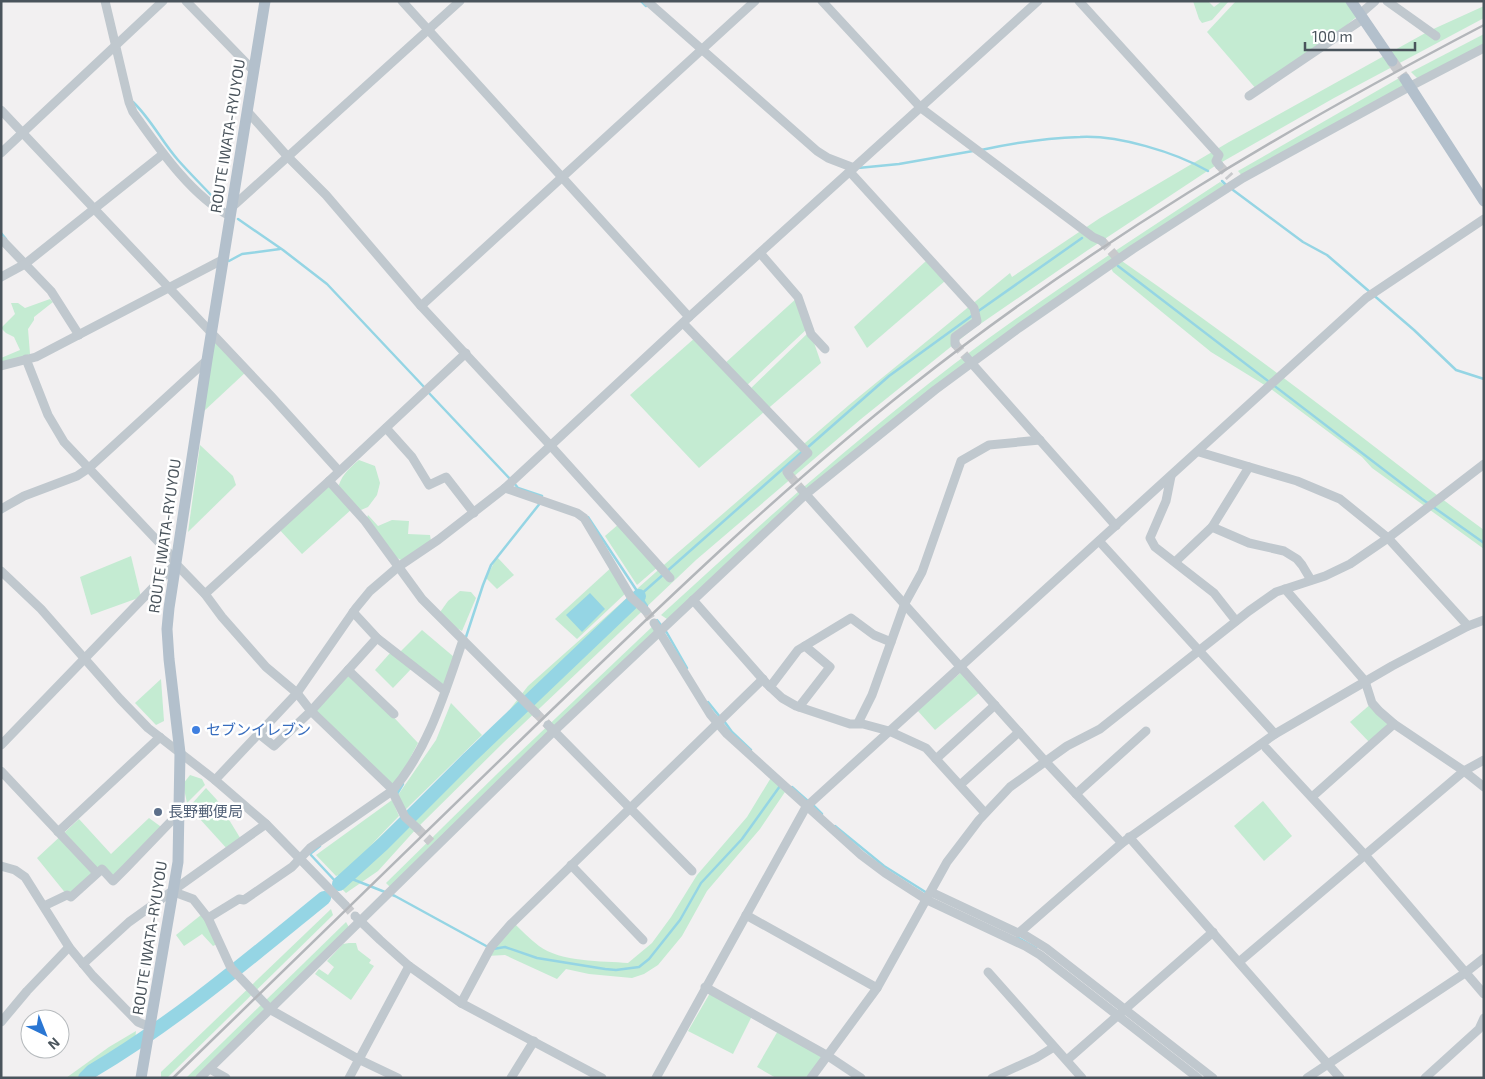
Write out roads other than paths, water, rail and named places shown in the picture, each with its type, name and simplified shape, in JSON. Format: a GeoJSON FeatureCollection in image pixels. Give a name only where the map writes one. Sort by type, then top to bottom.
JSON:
{"type":"FeatureCollection","features":[{"type":"Feature","properties":{"kind":"main road","name":"ROUTE IWATA-RYUYOU"},"geometry":{"type":"LineString","coordinates":[[141,1078],[178,862],[180,752],[167,629],[207,360],[265,1]]}},
{"type":"Feature","properties":{"kind":"main road"},"geometry":{"type":"LineString","coordinates":[[1351,1],[1392,61]]}},
{"type":"Feature","properties":{"kind":"main road"},"geometry":{"type":"LineString","coordinates":[[1407,82],[1484,201]]}},
{"type":"Feature","properties":{"kind":"street"},"geometry":{"type":"LineString","coordinates":[[105,1],[133,112],[163,154],[221,212],[231,212],[288,156],[460,1]]}},
{"type":"Feature","properties":{"kind":"street"},"geometry":{"type":"LineString","coordinates":[[1,153],[163,1]]}},
{"type":"Feature","properties":{"kind":"street"},"geometry":{"type":"LineString","coordinates":[[186,1],[253,70]]}},
{"type":"Feature","properties":{"kind":"street"},"geometry":{"type":"LineString","coordinates":[[402,1],[562,178],[686,320],[808,453],[787,472],[789,475]]}},
{"type":"Feature","properties":{"kind":"street"},"geometry":{"type":"LineString","coordinates":[[647,1],[817,151],[852,170],[974,308],[977,321],[955,337],[955,344]]}},
{"type":"Feature","properties":{"kind":"street"},"geometry":{"type":"LineString","coordinates":[[421,306],[755,1]]}},
{"type":"Feature","properties":{"kind":"street"},"geometry":{"type":"LineString","coordinates":[[822,1],[920,108],[1102,241]]}},
{"type":"Feature","properties":{"kind":"street"},"geometry":{"type":"LineString","coordinates":[[215,780],[297,693],[353,612],[370,591],[505,488],[686,320],[1038,1]]}},
{"type":"Feature","properties":{"kind":"street"},"geometry":{"type":"LineString","coordinates":[[1078,1],[1219,155],[1216,161],[1219,165]]}},
{"type":"Feature","properties":{"kind":"street"},"geometry":{"type":"LineString","coordinates":[[1249,96],[1361,16],[1374,1]]}},
{"type":"Feature","properties":{"kind":"street"},"geometry":{"type":"LineString","coordinates":[[1387,1],[1436,36]]}},
{"type":"Feature","properties":{"kind":"street"},"geometry":{"type":"LineString","coordinates":[[200,1078],[271,1010],[358,918],[551,728],[656,627],[693,600],[804,492],[936,390],[969,361],[1233,180],[1407,82],[1484,48]]}},
{"type":"Feature","properties":{"kind":"street"},"geometry":{"type":"LineString","coordinates":[[1,110],[272,396],[339,471]]}},
{"type":"Feature","properties":{"kind":"street"},"geometry":{"type":"LineString","coordinates":[[247,111],[326,194],[421,306],[670,578]]}},
{"type":"Feature","properties":{"kind":"street"},"geometry":{"type":"LineString","coordinates":[[1,277],[25,264],[163,154]]}},
{"type":"Feature","properties":{"kind":"street"},"geometry":{"type":"LineString","coordinates":[[656,1078],[806,807],[1366,298],[1484,219]]}},
{"type":"Feature","properties":{"kind":"street"},"geometry":{"type":"LineString","coordinates":[[1,242],[3,240],[51,291],[79,335]]}},
{"type":"Feature","properties":{"kind":"street"},"geometry":{"type":"LineString","coordinates":[[760,253],[798,297],[811,334],[825,349]]}},
{"type":"Feature","properties":{"kind":"street"},"geometry":{"type":"LineString","coordinates":[[1,366],[36,357],[224,259]]}},
{"type":"Feature","properties":{"kind":"street"},"geometry":{"type":"LineString","coordinates":[[205,594],[466,354]]}},
{"type":"Feature","properties":{"kind":"street"},"geometry":{"type":"LineString","coordinates":[[26,359],[48,415],[64,442],[168,552],[176,564],[205,594],[222,617],[266,667],[297,693],[311,711],[390,786],[405,816],[417,828]]}},
{"type":"Feature","properties":{"kind":"street"},"geometry":{"type":"LineString","coordinates":[[1,509],[24,496],[76,476],[89,468],[207,360]]}},
{"type":"Feature","properties":{"kind":"street"},"geometry":{"type":"LineString","coordinates":[[969,361],[1116,526]]}},
{"type":"Feature","properties":{"kind":"street"},"geometry":{"type":"LineString","coordinates":[[386,428],[412,457],[429,485],[446,477],[474,513]]}},
{"type":"Feature","properties":{"kind":"street"},"geometry":{"type":"LineString","coordinates":[[858,723],[872,695],[905,603],[922,572],[961,461],[989,445],[1040,440]]}},
{"type":"Feature","properties":{"kind":"street"},"geometry":{"type":"LineString","coordinates":[[1198,452],[1297,481],[1340,499],[1388,538],[1468,626]]}},
{"type":"Feature","properties":{"kind":"street"},"geometry":{"type":"LineString","coordinates":[[811,1078],[877,988],[947,862],[985,813],[1010,787],[1067,746],[1100,728],[1236,621],[1276,592],[1350,564],[1388,538],[1484,464]]}},
{"type":"Feature","properties":{"kind":"street"},"geometry":{"type":"LineString","coordinates":[[1175,562],[1212,527],[1249,467]]}},
{"type":"Feature","properties":{"kind":"street"},"geometry":{"type":"LineString","coordinates":[[1171,476],[1166,501],[1150,538],[1155,547],[1214,593],[1236,621]]}},
{"type":"Feature","properties":{"kind":"street"},"geometry":{"type":"LineString","coordinates":[[330,481],[365,522],[422,599],[536,713]]}},
{"type":"Feature","properties":{"kind":"street"},"geometry":{"type":"LineString","coordinates":[[505,488],[578,513],[584,518],[631,597],[646,611]]}},
{"type":"Feature","properties":{"kind":"street"},"geometry":{"type":"LineString","coordinates":[[804,492],[1045,761],[1076,794],[1126,840],[1213,932],[1340,1078]]}},
{"type":"Feature","properties":{"kind":"street"},"geometry":{"type":"LineString","coordinates":[[1212,527],[1249,542],[1290,555],[1302,564],[1311,580]]}},
{"type":"Feature","properties":{"kind":"street"},"geometry":{"type":"LineString","coordinates":[[1099,541],[1275,734]]}},
{"type":"Feature","properties":{"kind":"street"},"geometry":{"type":"LineString","coordinates":[[1,745],[176,564]]}},
{"type":"Feature","properties":{"kind":"street"},"geometry":{"type":"LineString","coordinates":[[1,571],[41,610],[148,728],[215,780],[266,824],[345,905]]}},
{"type":"Feature","properties":{"kind":"street"},"geometry":{"type":"LineString","coordinates":[[1285,589],[1365,681],[1372,703],[1394,724],[1464,771],[1484,787]]}},
{"type":"Feature","properties":{"kind":"street"},"geometry":{"type":"LineString","coordinates":[[693,600],[782,698],[799,707],[850,724],[858,723],[889,731],[926,748],[985,813]]}},
{"type":"Feature","properties":{"kind":"street"},"geometry":{"type":"LineString","coordinates":[[353,612],[377,638],[445,691]]}},
{"type":"Feature","properties":{"kind":"street"},"geometry":{"type":"LineString","coordinates":[[770,686],[798,650],[851,618],[874,635],[891,642]]}},
{"type":"Feature","properties":{"kind":"street"},"geometry":{"type":"LineString","coordinates":[[1020,932],[1126,840],[1275,734],[1365,681],[1468,626],[1484,620]]}},
{"type":"Feature","properties":{"kind":"street"},"geometry":{"type":"LineString","coordinates":[[656,627],[717,723],[806,807],[871,862],[927,900],[1025,946],[1040,955],[1213,1078]]}},
{"type":"Feature","properties":{"kind":"street"},"geometry":{"type":"LineString","coordinates":[[258,734],[274,746],[311,711],[377,638]]}},
{"type":"Feature","properties":{"kind":"street"},"geometry":{"type":"LineString","coordinates":[[208,918],[239,899],[244,900],[292,867],[310,848],[392,791],[402,781],[431,730],[463,640]]}},
{"type":"Feature","properties":{"kind":"street"},"geometry":{"type":"LineString","coordinates":[[799,707],[830,667],[804,646]]}},
{"type":"Feature","properties":{"kind":"street"},"geometry":{"type":"LineString","coordinates":[[348,670],[394,714]]}},
{"type":"Feature","properties":{"kind":"street"},"geometry":{"type":"LineString","coordinates":[[461,1002],[492,947],[511,924],[763,679]]}},
{"type":"Feature","properties":{"kind":"street"},"geometry":{"type":"LineString","coordinates":[[936,759],[995,705]]}},
{"type":"Feature","properties":{"kind":"street"},"geometry":{"type":"LineString","coordinates":[[1312,797],[1394,724]]}},
{"type":"Feature","properties":{"kind":"street"},"geometry":{"type":"LineString","coordinates":[[551,728],[692,871]]}},
{"type":"Feature","properties":{"kind":"street"},"geometry":{"type":"LineString","coordinates":[[1076,794],[1146,731]]}},
{"type":"Feature","properties":{"kind":"street"},"geometry":{"type":"LineString","coordinates":[[960,785],[1019,732]]}},
{"type":"Feature","properties":{"kind":"street"},"geometry":{"type":"LineString","coordinates":[[58,832],[160,738]]}},
{"type":"Feature","properties":{"kind":"street"},"geometry":{"type":"LineString","coordinates":[[1266,748],[1365,855],[1484,994]]}},
{"type":"Feature","properties":{"kind":"street"},"geometry":{"type":"LineString","coordinates":[[1239,962],[1464,771],[1484,760]]}},
{"type":"Feature","properties":{"kind":"street"},"geometry":{"type":"LineString","coordinates":[[1,771],[96,873]]}},
{"type":"Feature","properties":{"kind":"street"},"geometry":{"type":"LineString","coordinates":[[44,906],[67,894],[71,897],[102,869],[112,881],[179,813]]}},
{"type":"Feature","properties":{"kind":"street"},"geometry":{"type":"LineString","coordinates":[[83,964],[130,922],[266,824]]}},
{"type":"Feature","properties":{"kind":"street"},"geometry":{"type":"LineString","coordinates":[[571,865],[643,940]]}},
{"type":"Feature","properties":{"kind":"street"},"geometry":{"type":"LineString","coordinates":[[1,866],[16,870],[25,877],[69,947],[83,964],[138,1022],[150,1027]]}},
{"type":"Feature","properties":{"kind":"street"},"geometry":{"type":"LineString","coordinates":[[174,892],[194,899],[208,918],[231,968],[271,1010],[358,1059],[398,1078]]}},
{"type":"Feature","properties":{"kind":"street"},"geometry":{"type":"LineString","coordinates":[[931,892],[1018,933],[1020,932],[1046,948],[1198,1078]]}},
{"type":"Feature","properties":{"kind":"street"},"geometry":{"type":"LineString","coordinates":[[746,915],[877,988]]}},
{"type":"Feature","properties":{"kind":"street"},"geometry":{"type":"LineString","coordinates":[[358,918],[410,966],[461,1002],[602,1078]]}},
{"type":"Feature","properties":{"kind":"street"},"geometry":{"type":"LineString","coordinates":[[1067,1060],[1213,932]]}},
{"type":"Feature","properties":{"kind":"street"},"geometry":{"type":"LineString","coordinates":[[1,1022],[27,991],[69,947]]}},
{"type":"Feature","properties":{"kind":"street"},"geometry":{"type":"LineString","coordinates":[[1307,1078],[1465,973],[1484,958]]}},
{"type":"Feature","properties":{"kind":"street"},"geometry":{"type":"LineString","coordinates":[[349,1078],[410,966]]}},
{"type":"Feature","properties":{"kind":"street"},"geometry":{"type":"LineString","coordinates":[[988,972],[1082,1078]]}},
{"type":"Feature","properties":{"kind":"street"},"geometry":{"type":"LineString","coordinates":[[705,987],[828,1056],[860,1078]]}},
{"type":"Feature","properties":{"kind":"street"},"geometry":{"type":"LineString","coordinates":[[1425,1078],[1479,1029],[1484,1018]]}},
{"type":"Feature","properties":{"kind":"street"},"geometry":{"type":"LineString","coordinates":[[512,1078],[534,1041]]}},
{"type":"Feature","properties":{"kind":"street"},"geometry":{"type":"LineString","coordinates":[[992,1078],[1036,1058],[1054,1047]]}},
{"type":"Feature","properties":{"kind":"street"},"geometry":{"type":"LineString","coordinates":[[210,1069],[226,1078]]}},
{"type":"Feature","properties":{"kind":"water"},"geometry":{"type":"Polygon","coordinates":[[[590,593],[605,609],[582,632],[566,615],[590,593]]]}},
{"type":"Feature","properties":{"kind":"waterway"},"geometry":{"type":"LineString","coordinates":[[641,1],[646,6]]}},
{"type":"Feature","properties":{"kind":"waterway"},"geometry":{"type":"LineString","coordinates":[[133,102],[178,160],[221,206]]}},
{"type":"Feature","properties":{"kind":"waterway"},"geometry":{"type":"LineString","coordinates":[[981,150],[1043,140],[1095,137],[1128,142],[1163,151],[1208,171]]}},
{"type":"Feature","properties":{"kind":"waterway"},"geometry":{"type":"LineString","coordinates":[[858,168],[899,164],[973,151]]}},
{"type":"Feature","properties":{"kind":"waterway"},"geometry":{"type":"LineString","coordinates":[[1222,181],[1226,185]]}},
{"type":"Feature","properties":{"kind":"waterway"},"geometry":{"type":"LineString","coordinates":[[1233,190],[1303,242],[1327,255],[1414,330],[1456,370],[1484,379]]}},
{"type":"Feature","properties":{"kind":"waterway"},"geometry":{"type":"LineString","coordinates":[[238,219],[283,250],[327,284],[425,388]]}},
{"type":"Feature","properties":{"kind":"waterway"},"geometry":{"type":"LineString","coordinates":[[1,233],[6,239]]}},
{"type":"Feature","properties":{"kind":"waterway"},"geometry":{"type":"LineString","coordinates":[[977,312],[1082,238]]}},
{"type":"Feature","properties":{"kind":"waterway"},"geometry":{"type":"LineString","coordinates":[[229,261],[242,254],[280,249]]}},
{"type":"Feature","properties":{"kind":"waterway"},"geometry":{"type":"LineString","coordinates":[[1118,266],[1422,499],[1484,543]]}},
{"type":"Feature","properties":{"kind":"waterway"},"geometry":{"type":"LineString","coordinates":[[807,448],[889,376],[973,315]]}},
{"type":"Feature","properties":{"kind":"waterway"},"geometry":{"type":"LineString","coordinates":[[428,392],[510,479]]}},
{"type":"Feature","properties":{"kind":"waterway"},"geometry":{"type":"LineString","coordinates":[[639,596],[803,451]]}},
{"type":"Feature","properties":{"kind":"waterway"},"geometry":{"type":"LineString","coordinates":[[514,483],[518,488],[542,496]]}},
{"type":"Feature","properties":{"kind":"waterway"},"geometry":{"type":"LineString","coordinates":[[465,640],[491,565],[541,502]]}},
{"type":"Feature","properties":{"kind":"waterway"},"geometry":{"type":"LineString","coordinates":[[588,517],[647,606]]}},
{"type":"Feature","properties":{"kind":"waterway"},"geometry":{"type":"LineString","coordinates":[[339,884],[383,844],[469,758],[639,596]]}},
{"type":"Feature","properties":{"kind":"waterway"},"geometry":{"type":"LineString","coordinates":[[657,620],[667,633],[687,668]]}},
{"type":"Feature","properties":{"kind":"waterway"},"geometry":{"type":"LineString","coordinates":[[708,702],[720,717]]}},
{"type":"Feature","properties":{"kind":"waterway"},"geometry":{"type":"LineString","coordinates":[[724,721],[732,732],[751,750]]}},
{"type":"Feature","properties":{"kind":"waterway"},"geometry":{"type":"LineString","coordinates":[[397,794],[403,784]]}},
{"type":"Feature","properties":{"kind":"waterway"},"geometry":{"type":"LineString","coordinates":[[493,949],[505,947],[537,958],[605,969],[616,970],[639,967],[649,959],[680,920],[701,883],[742,839],[780,786]]}},
{"type":"Feature","properties":{"kind":"waterway"},"geometry":{"type":"LineString","coordinates":[[792,787],[809,802]]}},
{"type":"Feature","properties":{"kind":"waterway"},"geometry":{"type":"LineString","coordinates":[[813,805],[822,814]]}},
{"type":"Feature","properties":{"kind":"waterway"},"geometry":{"type":"LineString","coordinates":[[835,826],[884,866],[927,893]]}},
{"type":"Feature","properties":{"kind":"waterway"},"geometry":{"type":"LineString","coordinates":[[320,846],[310,854],[337,883],[347,877],[395,896],[488,947]]}},
{"type":"Feature","properties":{"kind":"waterway"},"geometry":{"type":"LineString","coordinates":[[85,1078],[92,1071],[182,1011],[240,967],[324,898]]}},
{"type":"Feature","properties":{"kind":"waterway"},"geometry":{"type":"LineString","coordinates":[[1017,937],[1036,948]]}},
{"type":"Feature","properties":{"kind":"tunnel"},"geometry":{"type":"LineString","coordinates":[[1392,61],[1405,79]]}},
{"type":"Feature","properties":{"kind":"tunnel"},"geometry":{"type":"LineString","coordinates":[[1219,165],[1230,177]]}},
{"type":"Feature","properties":{"kind":"tunnel"},"geometry":{"type":"LineString","coordinates":[[1102,241],[1118,259]]}},
{"type":"Feature","properties":{"kind":"tunnel"},"geometry":{"type":"LineString","coordinates":[[955,344],[967,358]]}},
{"type":"Feature","properties":{"kind":"tunnel"},"geometry":{"type":"LineString","coordinates":[[789,475],[802,490]]}},
{"type":"Feature","properties":{"kind":"tunnel"},"geometry":{"type":"LineString","coordinates":[[646,611],[654,623]]}},
{"type":"Feature","properties":{"kind":"tunnel"},"geometry":{"type":"LineString","coordinates":[[536,713],[548,725]]}},
{"type":"Feature","properties":{"kind":"tunnel"},"geometry":{"type":"LineString","coordinates":[[417,828],[431,842]]}},
{"type":"Feature","properties":{"kind":"tunnel"},"geometry":{"type":"LineString","coordinates":[[345,905],[355,916]]}},
{"type":"Feature","properties":{"kind":"railway"},"geometry":{"type":"LineString","coordinates":[[173,1078],[670,597],[860,427],[978,335],[1117,238],[1188,192],[1335,106],[1484,25]]}},
{"type":"Feature","properties":{"kind":"place","name":"セブンイレブン"},"geometry":{"type":"Point","coordinates":[196,730]}},
{"type":"Feature","properties":{"kind":"place","name":"長野郵便局"},"geometry":{"type":"Point","coordinates":[158,812]}}]}
